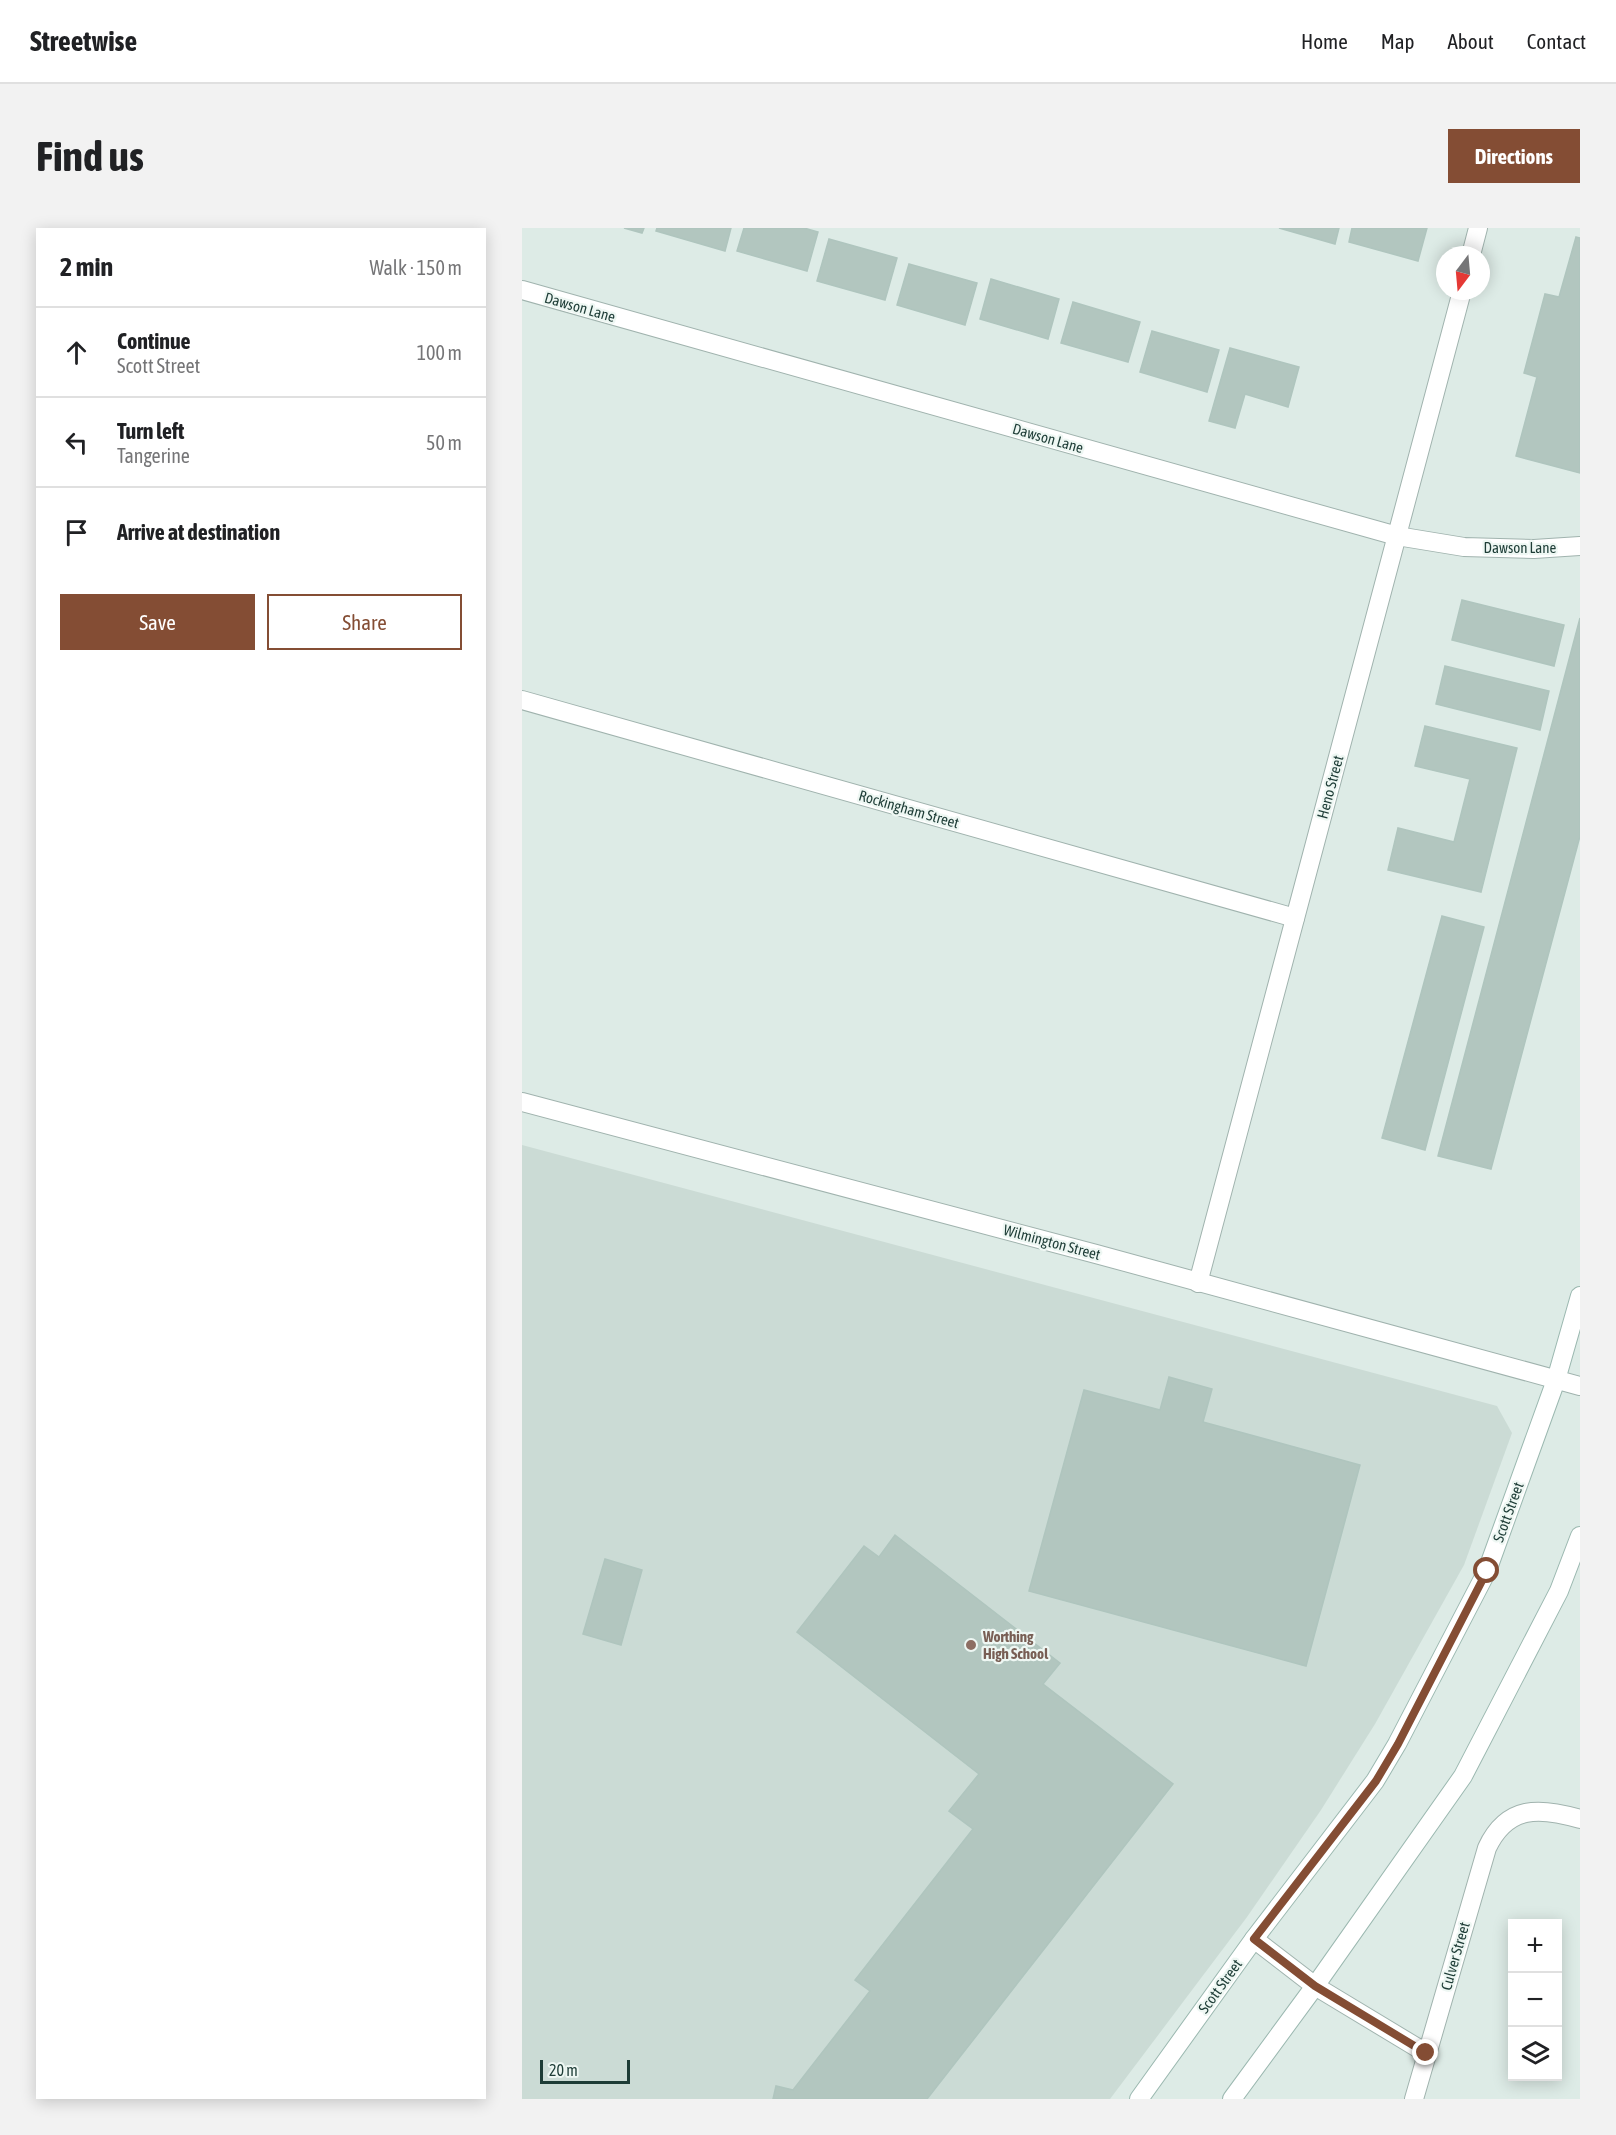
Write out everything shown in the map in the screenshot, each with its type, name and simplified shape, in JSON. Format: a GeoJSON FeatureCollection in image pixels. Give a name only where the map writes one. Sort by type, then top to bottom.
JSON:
{"type":"FeatureCollection","features":[{"type":"Feature","properties":{"kind":"street"},"geometry":{"type":"LineString","coordinates":[[1473,246],[1478,228]]}},
{"type":"Feature","properties":{"kind":"street","name":"Dawson Lane"},"geometry":{"type":"LineString","coordinates":[[522,290],[1397,536],[1464,547],[1534,549],[1580,546]]}},
{"type":"Feature","properties":{"kind":"street","name":"Heno Street"},"geometry":{"type":"LineString","coordinates":[[1198,1283],[1460,300]]}},
{"type":"Feature","properties":{"kind":"street","name":"Rockingham Street"},"geometry":{"type":"LineString","coordinates":[[522,700],[1295,918]]}},
{"type":"Feature","properties":{"kind":"street","name":"Wilmington Street"},"geometry":{"type":"LineString","coordinates":[[522,1102],[1096,1254],[1580,1386]]}},
{"type":"Feature","properties":{"kind":"street","name":"Scott Street"},"geometry":{"type":"LineString","coordinates":[[1139,2099],[1254,1939],[1376,1781],[1398,1744],[1487,1571],[1556,1380],[1580,1296]]}},
{"type":"Feature","properties":{"kind":"street"},"geometry":{"type":"LineString","coordinates":[[1232,2099],[1463,1776],[1559,1592],[1580,1536]]}},
{"type":"Feature","properties":{"kind":"street","name":"Culver Street"},"geometry":{"type":"LineString","coordinates":[[1414,2099],[1487,1848],[1495,1832],[1509,1820],[1533,1811],[1554,1811],[1580,1819]]}},
{"type":"Feature","properties":{"kind":"street"},"geometry":{"type":"LineString","coordinates":[[1254,1939],[1315,1986],[1426,2053]]}},
{"type":"Feature","properties":{"kind":"shaded area","name":"Worthing High School"},"geometry":{"type":"Polygon","coordinates":[[[522,1145],[1497,1406],[1512,1433],[1464,1565],[1375,1724],[1321,1810],[1247,1917],[1110,2099],[522,2099],[522,1145]]]}},
{"type":"Feature","properties":{"kind":"building"},"geometry":{"type":"Polygon","coordinates":[[[624,228],[644,228],[642,233],[624,228]]]}},
{"type":"Feature","properties":{"kind":"building"},"geometry":{"type":"Polygon","coordinates":[[[657,228],[731,228],[725,251],[656,231],[657,228]]]}},
{"type":"Feature","properties":{"kind":"building"},"geometry":{"type":"Polygon","coordinates":[[[744,228],[804,228],[818,232],[807,271],[737,251],[744,228]]]}},
{"type":"Feature","properties":{"kind":"building"},"geometry":{"type":"Polygon","coordinates":[[[1279,228],[1339,228],[1335,244],[1279,228]]]}},
{"type":"Feature","properties":{"kind":"building"},"geometry":{"type":"Polygon","coordinates":[[[1352,228],[1427,228],[1418,261],[1349,242],[1352,228]]]}},
{"type":"Feature","properties":{"kind":"building"},"geometry":{"type":"Polygon","coordinates":[[[1576,237],[1580,238],[1580,473],[1516,456],[1537,377],[1524,373],[1545,294],[1559,297],[1576,237]]]}},
{"type":"Feature","properties":{"kind":"building"},"geometry":{"type":"Polygon","coordinates":[[[829,239],[897,258],[885,300],[817,281],[829,239]]]}},
{"type":"Feature","properties":{"kind":"building"},"geometry":{"type":"Polygon","coordinates":[[[909,264],[977,283],[965,325],[897,305],[909,264]]]}},
{"type":"Feature","properties":{"kind":"building"},"geometry":{"type":"Polygon","coordinates":[[[991,279],[1059,299],[1048,339],[980,319],[991,279]]]}},
{"type":"Feature","properties":{"kind":"building"},"geometry":{"type":"Polygon","coordinates":[[[1073,302],[1140,322],[1128,362],[1061,343],[1073,302]]]}},
{"type":"Feature","properties":{"kind":"building"},"geometry":{"type":"Polygon","coordinates":[[[1152,331],[1219,350],[1207,392],[1140,372],[1152,331]]]}},
{"type":"Feature","properties":{"kind":"building"},"geometry":{"type":"Polygon","coordinates":[[[1230,348],[1299,367],[1288,407],[1245,394],[1235,428],[1209,421],[1230,348]]]}},
{"type":"Feature","properties":{"kind":"building"},"geometry":{"type":"Polygon","coordinates":[[[1462,600],[1564,625],[1554,666],[1452,640],[1462,600]]]}},
{"type":"Feature","properties":{"kind":"building"},"geometry":{"type":"Polygon","coordinates":[[[1580,618],[1580,836],[1491,1169],[1438,1156],[1580,618]]]}},
{"type":"Feature","properties":{"kind":"building"},"geometry":{"type":"Polygon","coordinates":[[[1445,666],[1549,691],[1540,730],[1436,704],[1445,666]]]}},
{"type":"Feature","properties":{"kind":"building"},"geometry":{"type":"Polygon","coordinates":[[[1425,726],[1517,748],[1481,892],[1388,870],[1398,828],[1454,842],[1470,779],[1415,766],[1425,726]]]}},
{"type":"Feature","properties":{"kind":"building"},"geometry":{"type":"Polygon","coordinates":[[[1442,916],[1484,927],[1425,1150],[1382,1138],[1442,916]]]}},
{"type":"Feature","properties":{"kind":"building"},"geometry":{"type":"Polygon","coordinates":[[[1169,1377],[1212,1389],[1203,1422],[1360,1465],[1306,1666],[1029,1591],[1084,1390],[1160,1410],[1169,1377]]]}},
{"type":"Feature","properties":{"kind":"building"},"geometry":{"type":"Polygon","coordinates":[[[895,1535],[1060,1663],[1043,1684],[1173,1784],[927,2099],[773,2099],[776,2086],[793,2090],[870,1991],[855,1980],[973,1829],[949,1811],[979,1774],[797,1632],[864,1546],[879,1557],[895,1535]]]}},
{"type":"Feature","properties":{"kind":"building"},"geometry":{"type":"Polygon","coordinates":[[[605,1559],[642,1570],[621,1645],[583,1634],[605,1559]]]}},
{"type":"Feature","properties":{"kind":"place","name":"Worthing High School"},"geometry":{"type":"Point","coordinates":[971,1645]}},
{"type":"Feature","properties":{"kind":"route"},"geometry":{"type":"LineString","coordinates":[[1426,2053],[1315,1986],[1254,1939],[1376,1781],[1398,1744],[1487,1571]]}}]}
